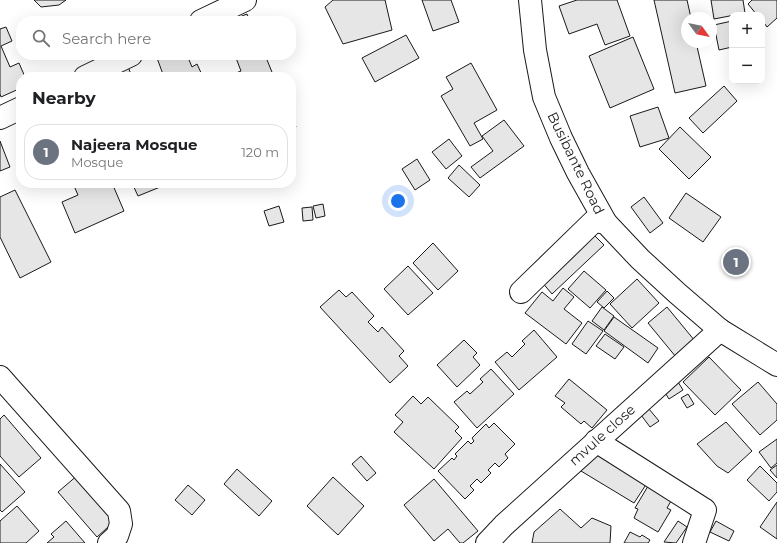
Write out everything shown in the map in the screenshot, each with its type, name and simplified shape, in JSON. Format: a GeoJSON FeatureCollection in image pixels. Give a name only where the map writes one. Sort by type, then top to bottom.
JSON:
{"type":"FeatureCollection","features":[{"type":"Feature","properties":{"kind":"street"},"geometry":{"type":"LineString","coordinates":[[212,16],[245,0]]}},
{"type":"Feature","properties":{"kind":"street","name":"Busibante Road"},"geometry":{"type":"LineString","coordinates":[[532,1],[535,50],[544,97],[561,138],[578,173],[606,223],[677,293],[720,330],[777,365]]}},
{"type":"Feature","properties":{"kind":"street"},"geometry":{"type":"LineString","coordinates":[[95,72],[120,60]]}},
{"type":"Feature","properties":{"kind":"street"},"geometry":{"type":"LineString","coordinates":[[0,118],[16,110]]}},
{"type":"Feature","properties":{"kind":"street"},"geometry":{"type":"LineString","coordinates":[[521,292],[594,221],[606,223]]}},
{"type":"Feature","properties":{"kind":"street","name":"mvule close"},"geometry":{"type":"LineString","coordinates":[[487,543],[504,525],[720,330]]}},
{"type":"Feature","properties":{"kind":"street"},"geometry":{"type":"LineString","coordinates":[[0,377],[119,511],[121,524],[117,536],[109,543]]}},
{"type":"Feature","properties":{"kind":"street"},"geometry":{"type":"LineString","coordinates":[[596,441],[705,510],[694,543]]}},
{"type":"Feature","properties":{"kind":"building"},"geometry":{"type":"Polygon","coordinates":[[[34,0],[66,0],[59,5],[41,7],[34,0]]]}},
{"type":"Feature","properties":{"kind":"building"},"geometry":{"type":"Polygon","coordinates":[[[333,0],[385,0],[392,30],[343,44],[325,7],[333,0]]]}},
{"type":"Feature","properties":{"kind":"building"},"geometry":{"type":"Polygon","coordinates":[[[422,0],[451,0],[459,22],[433,31],[422,0]]]}},
{"type":"Feature","properties":{"kind":"building"},"geometry":{"type":"Polygon","coordinates":[[[577,0],[617,0],[630,36],[605,45],[597,24],[569,34],[559,6],[577,0]]]}},
{"type":"Feature","properties":{"kind":"building"},"geometry":{"type":"Polygon","coordinates":[[[654,0],[687,0],[690,12],[681,12],[681,48],[697,48],[706,86],[675,93],[654,0]]]}},
{"type":"Feature","properties":{"kind":"building"},"geometry":{"type":"Polygon","coordinates":[[[711,0],[743,0],[745,12],[729,12],[729,16],[717,18],[717,12],[713,12],[711,0]]]}},
{"type":"Feature","properties":{"kind":"building"},"geometry":{"type":"Polygon","coordinates":[[[752,0],[777,0],[777,18],[767,27],[765,24],[765,12],[755,12],[748,4],[752,0]]]}},
{"type":"Feature","properties":{"kind":"building"},"geometry":{"type":"Polygon","coordinates":[[[729,22],[729,48],[719,50],[717,40],[717,24],[729,22]]]}},
{"type":"Feature","properties":{"kind":"building"},"geometry":{"type":"Polygon","coordinates":[[[6,27],[12,41],[1,46],[10,67],[19,63],[23,72],[16,72],[16,90],[1,97],[0,94],[0,29],[6,27]]]}},
{"type":"Feature","properties":{"kind":"building"},"geometry":{"type":"Polygon","coordinates":[[[406,35],[419,58],[375,82],[362,58],[406,35]]]}},
{"type":"Feature","properties":{"kind":"building"},"geometry":{"type":"Polygon","coordinates":[[[633,37],[654,89],[610,108],[589,56],[633,37]]]}},
{"type":"Feature","properties":{"kind":"building"},"geometry":{"type":"Polygon","coordinates":[[[158,60],[189,60],[192,67],[197,64],[201,72],[162,72],[158,60]]]}},
{"type":"Feature","properties":{"kind":"building"},"geometry":{"type":"Polygon","coordinates":[[[237,60],[267,60],[272,72],[238,72],[241,71],[237,60]]]}},
{"type":"Feature","properties":{"kind":"building"},"geometry":{"type":"Polygon","coordinates":[[[471,63],[497,110],[474,123],[483,139],[470,146],[441,96],[453,89],[446,77],[471,63]]]}},
{"type":"Feature","properties":{"kind":"building"},"geometry":{"type":"Polygon","coordinates":[[[127,64],[130,72],[108,72],[127,64]]]}},
{"type":"Feature","properties":{"kind":"building"},"geometry":{"type":"Polygon","coordinates":[[[724,86],[737,101],[703,133],[689,118],[724,86]]]}},
{"type":"Feature","properties":{"kind":"building"},"geometry":{"type":"Polygon","coordinates":[[[658,107],[669,138],[640,147],[630,116],[658,107]]]}},
{"type":"Feature","properties":{"kind":"building"},"geometry":{"type":"Polygon","coordinates":[[[504,120],[524,146],[480,178],[471,167],[493,151],[482,136],[504,120]]]}},
{"type":"Feature","properties":{"kind":"building"},"geometry":{"type":"Polygon","coordinates":[[[680,127],[711,157],[689,179],[659,149],[680,127]]]}},
{"type":"Feature","properties":{"kind":"building"},"geometry":{"type":"Polygon","coordinates":[[[449,139],[462,156],[446,169],[432,152],[449,139]]]}},
{"type":"Feature","properties":{"kind":"building"},"geometry":{"type":"Polygon","coordinates":[[[0,141],[10,167],[0,171],[0,141]]]}},
{"type":"Feature","properties":{"kind":"building"},"geometry":{"type":"Polygon","coordinates":[[[417,159],[430,180],[415,190],[402,169],[417,159]]]}},
{"type":"Feature","properties":{"kind":"building"},"geometry":{"type":"Polygon","coordinates":[[[459,165],[480,185],[469,197],[448,178],[459,165]]]}},
{"type":"Feature","properties":{"kind":"building"},"geometry":{"type":"Polygon","coordinates":[[[75,188],[114,188],[124,211],[75,233],[62,202],[78,195],[75,188]]]}},
{"type":"Feature","properties":{"kind":"building"},"geometry":{"type":"Polygon","coordinates":[[[134,188],[158,188],[138,196],[134,188]]]}},
{"type":"Feature","properties":{"kind":"building"},"geometry":{"type":"Polygon","coordinates":[[[15,190],[51,262],[20,278],[0,237],[0,197],[15,190]]]}},
{"type":"Feature","properties":{"kind":"building"},"geometry":{"type":"Polygon","coordinates":[[[686,193],[721,217],[703,242],[669,218],[686,193]]]}},
{"type":"Feature","properties":{"kind":"building"},"geometry":{"type":"Polygon","coordinates":[[[644,197],[663,223],[650,233],[631,207],[644,197]]]}},
{"type":"Feature","properties":{"kind":"building"},"geometry":{"type":"Polygon","coordinates":[[[323,204],[325,216],[316,218],[313,206],[323,204]]]}},
{"type":"Feature","properties":{"kind":"building"},"geometry":{"type":"Polygon","coordinates":[[[279,206],[284,222],[269,226],[264,211],[279,206]]]}},
{"type":"Feature","properties":{"kind":"building"},"geometry":{"type":"Polygon","coordinates":[[[312,207],[313,220],[303,221],[302,208],[312,207]]]}},
{"type":"Feature","properties":{"kind":"building"},"geometry":{"type":"Polygon","coordinates":[[[592,233],[604,245],[552,294],[541,281],[592,233]]]}},
{"type":"Feature","properties":{"kind":"building"},"geometry":{"type":"Polygon","coordinates":[[[433,243],[458,271],[438,290],[413,263],[433,243]]]}},
{"type":"Feature","properties":{"kind":"building"},"geometry":{"type":"Polygon","coordinates":[[[408,266],[433,293],[408,315],[384,289],[408,266]]]}},
{"type":"Feature","properties":{"kind":"building"},"geometry":{"type":"Polygon","coordinates":[[[584,271],[606,290],[590,308],[568,289],[584,271]]]}},
{"type":"Feature","properties":{"kind":"building"},"geometry":{"type":"Polygon","coordinates":[[[637,279],[659,303],[632,328],[610,304],[637,279]]]}},
{"type":"Feature","properties":{"kind":"building"},"geometry":{"type":"Polygon","coordinates":[[[563,288],[574,297],[564,309],[582,323],[566,344],[525,313],[542,292],[553,301],[563,288]]]}},
{"type":"Feature","properties":{"kind":"building"},"geometry":{"type":"Polygon","coordinates":[[[339,290],[346,297],[352,292],[374,316],[368,322],[378,332],[382,327],[404,351],[399,356],[408,366],[390,383],[320,307],[339,290]]]}},
{"type":"Feature","properties":{"kind":"building"},"geometry":{"type":"Polygon","coordinates":[[[607,291],[614,298],[604,308],[597,302],[607,291]]]}},
{"type":"Feature","properties":{"kind":"building"},"geometry":{"type":"Polygon","coordinates":[[[602,307],[614,316],[604,330],[592,321],[602,307]]]}},
{"type":"Feature","properties":{"kind":"building"},"geometry":{"type":"Polygon","coordinates":[[[667,307],[695,341],[676,357],[648,323],[667,307]]]}},
{"type":"Feature","properties":{"kind":"building"},"geometry":{"type":"Polygon","coordinates":[[[614,317],[658,348],[648,363],[604,331],[614,317]]]}},
{"type":"Feature","properties":{"kind":"building"},"geometry":{"type":"Polygon","coordinates":[[[588,321],[603,331],[586,354],[572,344],[588,321]]]}},
{"type":"Feature","properties":{"kind":"building"},"geometry":{"type":"Polygon","coordinates":[[[534,330],[557,357],[519,390],[495,362],[507,352],[512,357],[525,344],[522,341],[534,330]]]}},
{"type":"Feature","properties":{"kind":"building"},"geometry":{"type":"Polygon","coordinates":[[[605,334],[624,347],[615,359],[596,346],[605,334]]]}},
{"type":"Feature","properties":{"kind":"building"},"geometry":{"type":"Polygon","coordinates":[[[464,340],[477,353],[473,357],[480,365],[457,387],[437,365],[464,340]]]}},
{"type":"Feature","properties":{"kind":"building"},"geometry":{"type":"Polygon","coordinates":[[[709,357],[741,390],[715,415],[683,382],[709,357]]]}},
{"type":"Feature","properties":{"kind":"building"},"geometry":{"type":"Polygon","coordinates":[[[491,369],[514,394],[477,428],[454,402],[467,391],[470,394],[483,382],[480,379],[491,369]]]}},
{"type":"Feature","properties":{"kind":"building"},"geometry":{"type":"Polygon","coordinates":[[[569,379],[607,410],[592,428],[584,421],[581,424],[561,407],[565,403],[555,396],[569,379]]]}},
{"type":"Feature","properties":{"kind":"building"},"geometry":{"type":"Polygon","coordinates":[[[678,382],[683,390],[669,399],[664,391],[678,382]]]}},
{"type":"Feature","properties":{"kind":"building"},"geometry":{"type":"Polygon","coordinates":[[[758,382],[777,404],[777,420],[760,435],[732,404],[758,382]]]}},
{"type":"Feature","properties":{"kind":"building"},"geometry":{"type":"Polygon","coordinates":[[[688,394],[694,404],[687,408],[681,398],[688,394]]]}},
{"type":"Feature","properties":{"kind":"building"},"geometry":{"type":"Polygon","coordinates":[[[413,396],[421,404],[428,397],[459,427],[455,431],[462,438],[434,469],[394,432],[403,422],[395,415],[413,396]]]}},
{"type":"Feature","properties":{"kind":"building"},"geometry":{"type":"Polygon","coordinates":[[[649,409],[659,421],[650,427],[641,415],[649,409]]]}},
{"type":"Feature","properties":{"kind":"building"},"geometry":{"type":"Polygon","coordinates":[[[4,415],[41,458],[19,477],[0,456],[0,419],[4,415]]]}},
{"type":"Feature","properties":{"kind":"building"},"geometry":{"type":"Polygon","coordinates":[[[726,422],[752,451],[728,473],[717,466],[697,444],[726,422]]]}},
{"type":"Feature","properties":{"kind":"building"},"geometry":{"type":"Polygon","coordinates":[[[494,423],[515,444],[505,454],[508,458],[499,467],[495,463],[488,470],[491,473],[481,483],[477,479],[470,486],[474,490],[465,499],[438,471],[452,458],[454,460],[457,456],[455,454],[468,441],[471,444],[474,441],[472,438],[486,424],[489,428],[494,423]]]}},
{"type":"Feature","properties":{"kind":"building"},"geometry":{"type":"Polygon","coordinates":[[[777,439],[777,463],[771,468],[759,452],[777,439]]]}},
{"type":"Feature","properties":{"kind":"building"},"geometry":{"type":"Polygon","coordinates":[[[596,447],[649,480],[634,503],[581,471],[596,447]]]}},
{"type":"Feature","properties":{"kind":"building"},"geometry":{"type":"Polygon","coordinates":[[[361,456],[376,473],[367,481],[352,464],[361,456]]]}},
{"type":"Feature","properties":{"kind":"building"},"geometry":{"type":"Polygon","coordinates":[[[0,464],[25,492],[2,512],[0,510],[0,464]]]}},
{"type":"Feature","properties":{"kind":"building"},"geometry":{"type":"Polygon","coordinates":[[[777,465],[777,478],[770,470],[777,465]]]}},
{"type":"Feature","properties":{"kind":"building"},"geometry":{"type":"Polygon","coordinates":[[[760,466],[777,483],[777,492],[769,501],[747,480],[760,466]]]}},
{"type":"Feature","properties":{"kind":"building"},"geometry":{"type":"Polygon","coordinates":[[[237,469],[272,501],[259,516],[224,484],[237,469]]]}},
{"type":"Feature","properties":{"kind":"building"},"geometry":{"type":"Polygon","coordinates":[[[79,474],[118,518],[97,537],[58,492],[79,474]]]}},
{"type":"Feature","properties":{"kind":"building"},"geometry":{"type":"Polygon","coordinates":[[[333,477],[364,506],[338,535],[307,506],[333,477]]]}},
{"type":"Feature","properties":{"kind":"building"},"geometry":{"type":"Polygon","coordinates":[[[434,479],[478,531],[463,543],[460,543],[448,529],[434,541],[404,505],[434,479]]]}},
{"type":"Feature","properties":{"kind":"building"},"geometry":{"type":"Polygon","coordinates":[[[651,481],[675,494],[667,508],[671,510],[658,532],[634,518],[638,509],[635,508],[651,481]]]}},
{"type":"Feature","properties":{"kind":"building"},"geometry":{"type":"Polygon","coordinates":[[[188,485],[205,500],[192,515],[175,500],[188,485]]]}},
{"type":"Feature","properties":{"kind":"building"},"geometry":{"type":"Polygon","coordinates":[[[777,502],[777,539],[760,527],[777,502]]]}},
{"type":"Feature","properties":{"kind":"building"},"geometry":{"type":"Polygon","coordinates":[[[17,506],[39,531],[26,543],[0,543],[0,521],[17,506]]]}},
{"type":"Feature","properties":{"kind":"building"},"geometry":{"type":"Polygon","coordinates":[[[560,509],[581,528],[592,518],[611,526],[610,543],[532,543],[534,532],[560,509]]]}},
{"type":"Feature","properties":{"kind":"building"},"geometry":{"type":"Polygon","coordinates":[[[66,521],[85,543],[47,543],[54,537],[51,534],[66,521]]]}},
{"type":"Feature","properties":{"kind":"building"},"geometry":{"type":"Polygon","coordinates":[[[678,521],[687,527],[676,543],[664,542],[678,521]]]}},
{"type":"Feature","properties":{"kind":"building"},"geometry":{"type":"Polygon","coordinates":[[[716,521],[734,531],[729,541],[710,532],[716,521]]]}},
{"type":"Feature","properties":{"kind":"building"},"geometry":{"type":"Polygon","coordinates":[[[630,532],[640,537],[642,535],[650,540],[648,543],[624,543],[630,532]]]}},
{"type":"Feature","properties":{"kind":"place","name":"Najeera Mosque"},"geometry":{"type":"Point","coordinates":[736,262]}}]}
